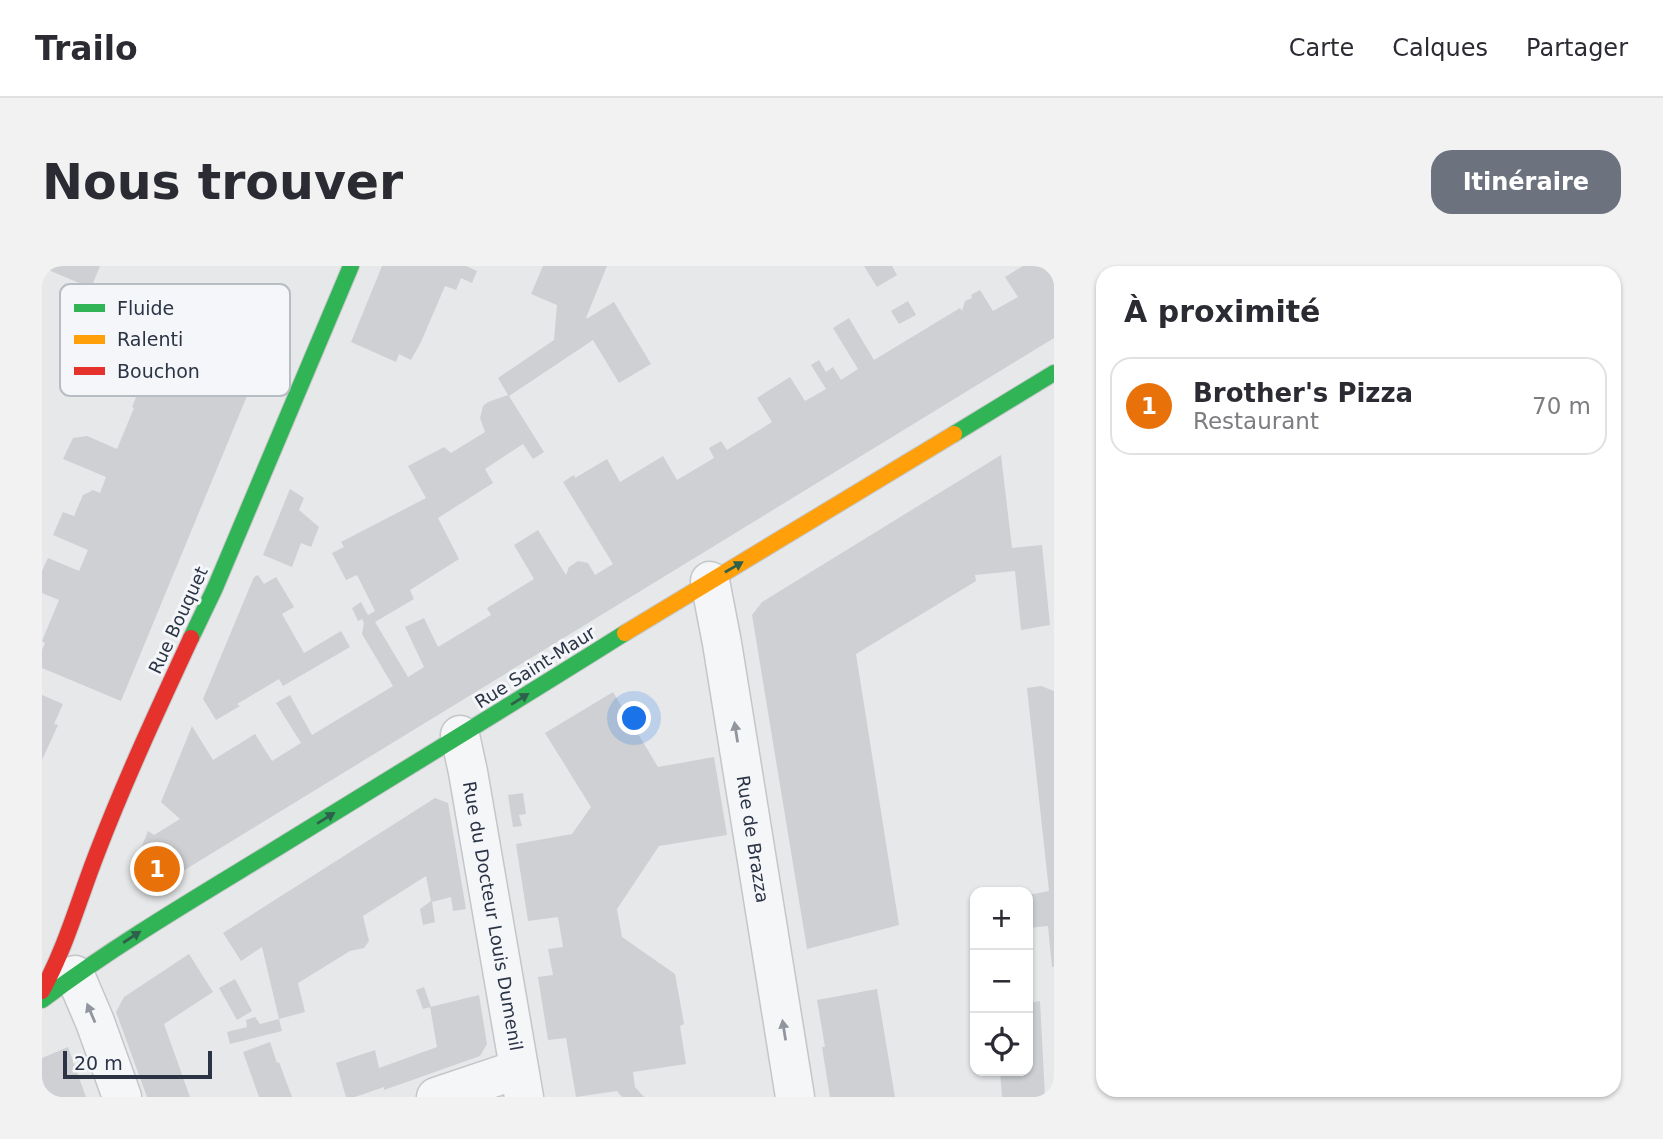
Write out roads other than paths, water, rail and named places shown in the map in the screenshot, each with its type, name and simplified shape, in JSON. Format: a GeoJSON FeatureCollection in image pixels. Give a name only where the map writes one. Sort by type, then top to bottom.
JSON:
{"type":"FeatureCollection","features":[{"type":"Feature","properties":{"kind":"street","name":"Rue Bouquet"},"geometry":{"type":"LineString","coordinates":[[59,983],[55,967],[98,851],[161,702],[215,588],[351,266]]}},
{"type":"Feature","properties":{"kind":"street","name":"Rue Saint-Maur"},"geometry":{"type":"LineString","coordinates":[[42,1000],[59,983],[147,928],[710,581],[1054,373]]}},
{"type":"Feature","properties":{"kind":"street","name":"Rue de Brazza"},"geometry":{"type":"LineString","coordinates":[[710,581],[795,1097]]}},
{"type":"Feature","properties":{"kind":"street","name":"Rue du Docteur Louis Dumenil"},"geometry":{"type":"LineString","coordinates":[[460,735],[522,1083]]}},
{"type":"Feature","properties":{"kind":"street"},"geometry":{"type":"LineString","coordinates":[[59,983],[95,1022],[122,1097]]}},
{"type":"Feature","properties":{"kind":"street"},"geometry":{"type":"LineString","coordinates":[[436,1097],[522,1083]]}},
{"type":"Feature","properties":{"kind":"place","name":"Brother's Pizza"},"geometry":{"type":"Point","coordinates":[157,869]}}]}
